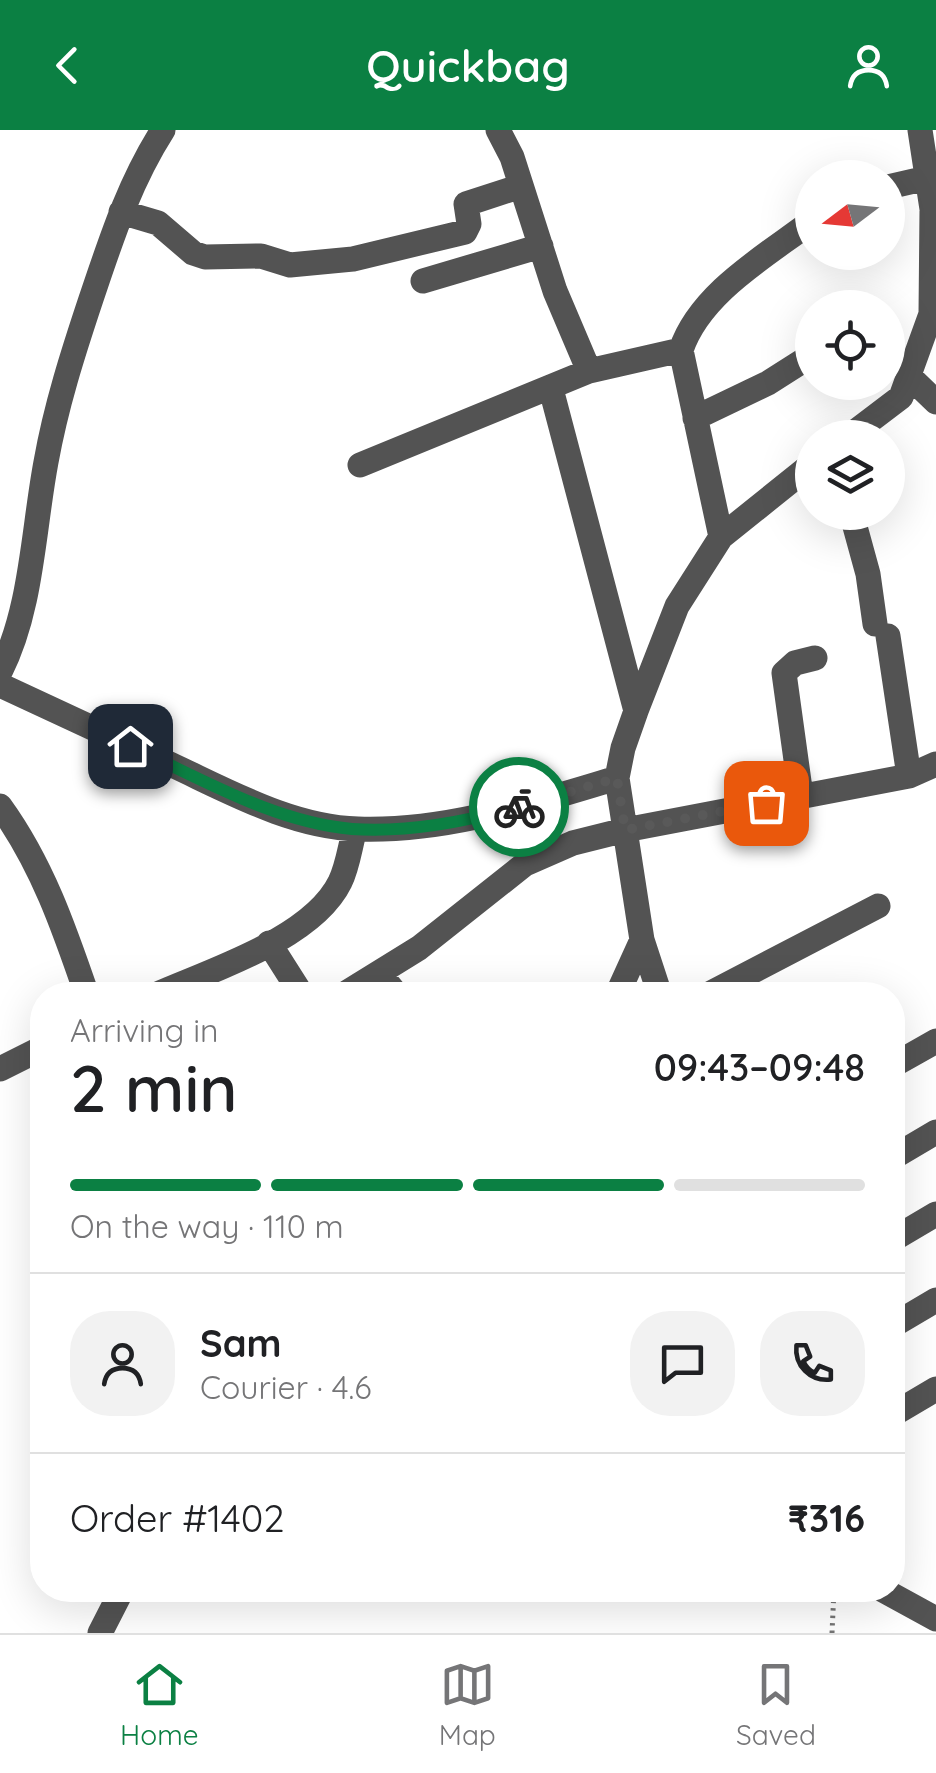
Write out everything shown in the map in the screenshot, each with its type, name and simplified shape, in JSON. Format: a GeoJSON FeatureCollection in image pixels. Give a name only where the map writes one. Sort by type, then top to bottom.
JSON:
{"type":"FeatureCollection","features":[{"type":"Feature","properties":{"kind":"street"},"geometry":{"type":"LineString","coordinates":[[0,672],[16,634],[63,385],[120,212],[140,166],[163,130]]}},
{"type":"Feature","properties":{"kind":"street"},"geometry":{"type":"LineString","coordinates":[[498,130],[512,157],[540,246],[589,371]]}},
{"type":"Feature","properties":{"kind":"street"},"geometry":{"type":"LineString","coordinates":[[871,420],[901,397],[932,314],[929,164],[920,130]]}},
{"type":"Feature","properties":{"kind":"street"},"geometry":{"type":"LineString","coordinates":[[905,177],[929,164]]}},
{"type":"Feature","properties":{"kind":"street"},"geometry":{"type":"LineString","coordinates":[[120,212],[165,227],[193,253],[205,257],[261,256],[290,265],[353,258],[465,232],[469,224],[465,208],[470,200],[521,186]]}},
{"type":"Feature","properties":{"kind":"street"},"geometry":{"type":"LineString","coordinates":[[720,537],[681,350],[688,330],[706,308],[795,234]]}},
{"type":"Feature","properties":{"kind":"street"},"geometry":{"type":"LineString","coordinates":[[423,281],[540,246]]}},
{"type":"Feature","properties":{"kind":"street"},"geometry":{"type":"LineString","coordinates":[[360,466],[589,371],[681,350]]}},
{"type":"Feature","properties":{"kind":"street"},"geometry":{"type":"LineString","coordinates":[[695,418],[795,366]]}},
{"type":"Feature","properties":{"kind":"street"},"geometry":{"type":"LineString","coordinates":[[908,376],[936,402]]}},
{"type":"Feature","properties":{"kind":"street"},"geometry":{"type":"LineString","coordinates":[[551,389],[636,711]]}},
{"type":"Feature","properties":{"kind":"street"},"geometry":{"type":"LineString","coordinates":[[656,982],[642,940],[617,778],[623,748],[677,606],[720,537],[795,477]]}},
{"type":"Feature","properties":{"kind":"street"},"geometry":{"type":"LineString","coordinates":[[856,530],[882,630],[909,776]]}},
{"type":"Feature","properties":{"kind":"street"},"geometry":{"type":"LineString","coordinates":[[801,796],[784,673],[795,663],[815,658]]}},
{"type":"Feature","properties":{"kind":"street"},"geometry":{"type":"LineString","coordinates":[[0,685],[260,806],[355,829],[455,821],[617,778]]}},
{"type":"Feature","properties":{"kind":"street"},"geometry":{"type":"LineString","coordinates":[[366,982],[420,948],[526,864],[573,843],[909,776],[936,764]]}},
{"type":"Feature","properties":{"kind":"street"},"geometry":{"type":"LineString","coordinates":[[0,806],[34,860],[57,908],[83,982]]}},
{"type":"Feature","properties":{"kind":"street"},"geometry":{"type":"LineString","coordinates":[[184,982],[306,922],[327,902],[341,880],[355,829]]}},
{"type":"Feature","properties":{"kind":"street"},"geometry":{"type":"LineString","coordinates":[[732,982],[878,906]]}},
{"type":"Feature","properties":{"kind":"street"},"geometry":{"type":"LineString","coordinates":[[623,982],[642,940]]}},
{"type":"Feature","properties":{"kind":"street"},"geometry":{"type":"LineString","coordinates":[[268,943],[294,982]]}},
{"type":"Feature","properties":{"kind":"street"},"geometry":{"type":"LineString","coordinates":[[380,974],[386,982]]}},
{"type":"Feature","properties":{"kind":"street"},"geometry":{"type":"LineString","coordinates":[[905,1058],[936,1040]]}},
{"type":"Feature","properties":{"kind":"street"},"geometry":{"type":"LineString","coordinates":[[0,1068],[30,1054]]}},
{"type":"Feature","properties":{"kind":"street"},"geometry":{"type":"LineString","coordinates":[[905,1150],[936,1132]]}},
{"type":"Feature","properties":{"kind":"street"},"geometry":{"type":"LineString","coordinates":[[905,1232],[936,1214]]}},
{"type":"Feature","properties":{"kind":"street"},"geometry":{"type":"LineString","coordinates":[[905,1318],[936,1300]]}},
{"type":"Feature","properties":{"kind":"street"},"geometry":{"type":"LineString","coordinates":[[905,1407],[936,1389]]}},
{"type":"Feature","properties":{"kind":"street"},"geometry":{"type":"LineString","coordinates":[[100,1633],[116,1602]]}},
{"type":"Feature","properties":{"kind":"street"},"geometry":{"type":"LineString","coordinates":[[905,1602],[936,1619]]}},
{"type":"Feature","properties":{"kind":"path"},"geometry":{"type":"LineString","coordinates":[[832,1633],[833,1602]]}},
{"type":"Feature","properties":{"kind":"way so far"},"geometry":{"type":"LineString","coordinates":[[519,807],[617,778],[625,830],[766,803]]}},
{"type":"Feature","properties":{"kind":"route"},"geometry":{"type":"LineString","coordinates":[[130,746],[260,806],[332,826],[355,829],[419,825],[519,807]]}}]}
